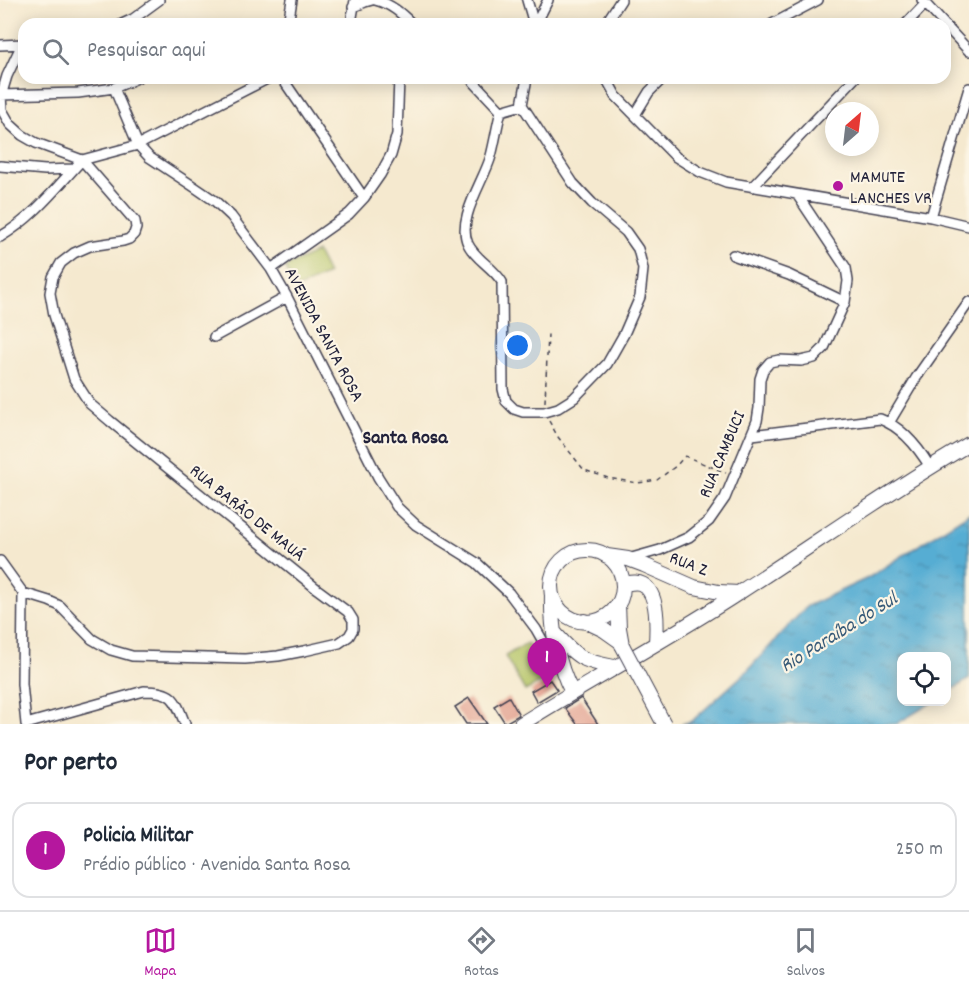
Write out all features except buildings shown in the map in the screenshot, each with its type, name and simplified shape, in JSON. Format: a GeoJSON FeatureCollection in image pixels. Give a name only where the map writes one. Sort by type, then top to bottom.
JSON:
{"type":"FeatureCollection","features":[{"type":"Feature","properties":{"kind":"main road"},"geometry":{"type":"LineString","coordinates":[[521,724],[739,593],[930,467],[969,444]]}},
{"type":"Feature","properties":{"kind":"main road"},"geometry":{"type":"LineString","coordinates":[[552,592],[556,603],[573,619],[595,621],[612,612],[618,604],[624,584],[619,568],[607,556],[596,551],[584,549],[573,552],[562,559],[555,569],[552,580],[552,592],[552,615],[565,679]]}},
{"type":"Feature","properties":{"kind":"main road","name":"RUA Z"},"geometry":{"type":"LineString","coordinates":[[607,556],[628,559],[694,588],[739,593]]}},
{"type":"Feature","properties":{"kind":"main road"},"geometry":{"type":"LineString","coordinates":[[624,584],[641,583],[652,597],[656,610],[656,643]]}},
{"type":"Feature","properties":{"kind":"main road"},"geometry":{"type":"LineString","coordinates":[[694,588],[704,601],[704,614]]}},
{"type":"Feature","properties":{"kind":"main road"},"geometry":{"type":"LineString","coordinates":[[618,604],[622,643],[664,724]]}},
{"type":"Feature","properties":{"kind":"main road"},"geometry":{"type":"LineString","coordinates":[[585,621],[604,630],[622,643]]}},
{"type":"Feature","properties":{"kind":"main road"},"geometry":{"type":"LineString","coordinates":[[554,632],[570,650],[580,657],[593,663],[614,667]]}},
{"type":"Feature","properties":{"kind":"main road","name":"AVENIDA SANTA ROSA"},"geometry":{"type":"LineString","coordinates":[[565,679],[572,692]]}},
{"type":"Feature","properties":{"kind":"street"},"geometry":{"type":"LineString","coordinates":[[134,18],[159,0]]}},
{"type":"Feature","properties":{"kind":"street"},"geometry":{"type":"LineString","coordinates":[[289,18],[292,0]]}},
{"type":"Feature","properties":{"kind":"street"},"geometry":{"type":"LineString","coordinates":[[354,4],[374,0],[383,2],[406,18]]}},
{"type":"Feature","properties":{"kind":"street"},"geometry":{"type":"LineString","coordinates":[[527,0],[533,18]]}},
{"type":"Feature","properties":{"kind":"street"},"geometry":{"type":"LineString","coordinates":[[538,18],[548,0]]}},
{"type":"Feature","properties":{"kind":"street"},"geometry":{"type":"LineString","coordinates":[[610,18],[621,0]]}},
{"type":"Feature","properties":{"kind":"street"},"geometry":{"type":"LineString","coordinates":[[784,18],[818,0]]}},
{"type":"Feature","properties":{"kind":"street"},"geometry":{"type":"LineString","coordinates":[[911,18],[923,2],[938,18]]}},
{"type":"Feature","properties":{"kind":"street"},"geometry":{"type":"LineString","coordinates":[[951,32],[969,51]]}},
{"type":"Feature","properties":{"kind":"street"},"geometry":{"type":"LineString","coordinates":[[0,45],[18,44]]}},
{"type":"Feature","properties":{"kind":"street"},"geometry":{"type":"LineString","coordinates":[[18,54],[1,95],[2,110],[10,124],[22,135],[36,143],[82,160]]}},
{"type":"Feature","properties":{"kind":"street"},"geometry":{"type":"LineString","coordinates":[[1,95],[78,93],[114,88],[123,84]]}},
{"type":"Feature","properties":{"kind":"street"},"geometry":{"type":"LineString","coordinates":[[0,237],[35,210],[82,160],[138,145],[257,84]]}},
{"type":"Feature","properties":{"kind":"street"},"geometry":{"type":"LineString","coordinates":[[286,84],[364,198]]}},
{"type":"Feature","properties":{"kind":"street"},"geometry":{"type":"LineString","coordinates":[[271,269],[349,214],[380,175],[391,155],[397,134],[399,84]]}},
{"type":"Feature","properties":{"kind":"street"},"geometry":{"type":"LineString","coordinates":[[476,84],[501,111]]}},
{"type":"Feature","properties":{"kind":"street"},"geometry":{"type":"LineString","coordinates":[[501,111],[491,157],[465,221],[465,233],[468,245],[497,273],[502,282],[503,388],[506,401],[514,409],[523,412],[544,411],[558,408],[574,398],[607,364],[624,334],[640,297],[643,269],[638,249],[626,232],[573,183],[522,105],[526,84]]}},
{"type":"Feature","properties":{"kind":"street"},"geometry":{"type":"LineString","coordinates":[[609,84],[616,96],[676,157],[700,172],[726,182],[931,217],[969,226]]}},
{"type":"Feature","properties":{"kind":"street"},"geometry":{"type":"LineString","coordinates":[[635,115],[649,92],[657,84]]}},
{"type":"Feature","properties":{"kind":"street"},"geometry":{"type":"LineString","coordinates":[[752,187],[849,84]]}},
{"type":"Feature","properties":{"kind":"street"},"geometry":{"type":"LineString","coordinates":[[114,88],[138,145]]}},
{"type":"Feature","properties":{"kind":"street"},"geometry":{"type":"LineString","coordinates":[[931,217],[969,88]]}},
{"type":"Feature","properties":{"kind":"street"},"geometry":{"type":"LineString","coordinates":[[501,111],[522,105]]}},
{"type":"Feature","properties":{"kind":"street","name":"AVENIDA SANTA ROSA"},"geometry":{"type":"LineString","coordinates":[[138,145],[149,157],[200,191],[231,216],[271,269],[287,297],[378,477],[397,507],[416,525],[477,563],[509,593],[536,629],[565,679]]}},
{"type":"Feature","properties":{"kind":"street","name":"RUA BARÃO DE MAUÁ"},"geometry":{"type":"LineString","coordinates":[[23,592],[60,606],[92,639],[111,650],[132,656],[245,658],[278,656],[339,643],[349,636],[353,629],[353,620],[348,612],[317,590],[90,404],[74,379],[54,315],[50,293],[53,277],[61,263],[74,253],[90,246],[129,239],[136,228],[135,221],[82,160]]}},
{"type":"Feature","properties":{"kind":"street"},"geometry":{"type":"LineString","coordinates":[[0,166],[45,170],[74,169]]}},
{"type":"Feature","properties":{"kind":"street","name":"RUA CAMBUCI"},"geometry":{"type":"LineString","coordinates":[[628,559],[660,550],[689,537],[709,521],[724,498],[752,435],[757,421],[760,379],[763,370],[770,363],[779,360],[801,361],[814,357],[825,348],[845,302],[848,281],[846,268],[798,195]]}},
{"type":"Feature","properties":{"kind":"street"},"geometry":{"type":"LineString","coordinates":[[733,255],[789,275],[845,302]]}},
{"type":"Feature","properties":{"kind":"street"},"geometry":{"type":"LineString","coordinates":[[214,337],[287,297]]}},
{"type":"Feature","properties":{"kind":"street"},"geometry":{"type":"LineString","coordinates":[[889,423],[915,378],[969,302]]}},
{"type":"Feature","properties":{"kind":"street"},"geometry":{"type":"LineString","coordinates":[[752,435],[880,419],[889,423],[910,440],[920,450],[930,467]]}},
{"type":"Feature","properties":{"kind":"street"},"geometry":{"type":"LineString","coordinates":[[0,561],[23,592],[22,684],[26,724],[144,691],[159,691],[170,695],[177,703],[185,724]]}},
{"type":"Feature","properties":{"kind":"path"},"geometry":{"type":"LineString","coordinates":[[548,334],[544,411],[558,437],[584,470],[608,478],[638,483],[657,480],[685,456],[733,475]]}},
{"type":"Feature","properties":{"kind":"green space"},"geometry":{"type":"Polygon","coordinates":[[[317,252],[328,274],[296,289],[285,267],[317,252]]]}},
{"type":"Feature","properties":{"kind":"green space"},"geometry":{"type":"Polygon","coordinates":[[[527,643],[547,679],[525,691],[505,656],[527,643]]]}},
{"type":"Feature","properties":{"kind":"water","name":"Rio Paraíba do Sul"},"geometry":{"type":"Polygon","coordinates":[[[969,513],[969,679],[951,690],[951,652],[897,652],[897,706],[926,706],[896,724],[681,724],[692,721],[746,672],[807,606],[868,578],[969,513]]]}},
{"type":"Feature","properties":{"kind":"place","name":"MAMUTE LANCHES VR"},"geometry":{"type":"Point","coordinates":[838,186]}},
{"type":"Feature","properties":{"kind":"place","name":"Policia Militar"},"geometry":{"type":"Point","coordinates":[547,688]}},
{"type":"Feature","properties":{"kind":"district","name":"Santa Rosa"},"geometry":{"type":"Point","coordinates":[405,436]}}]}
